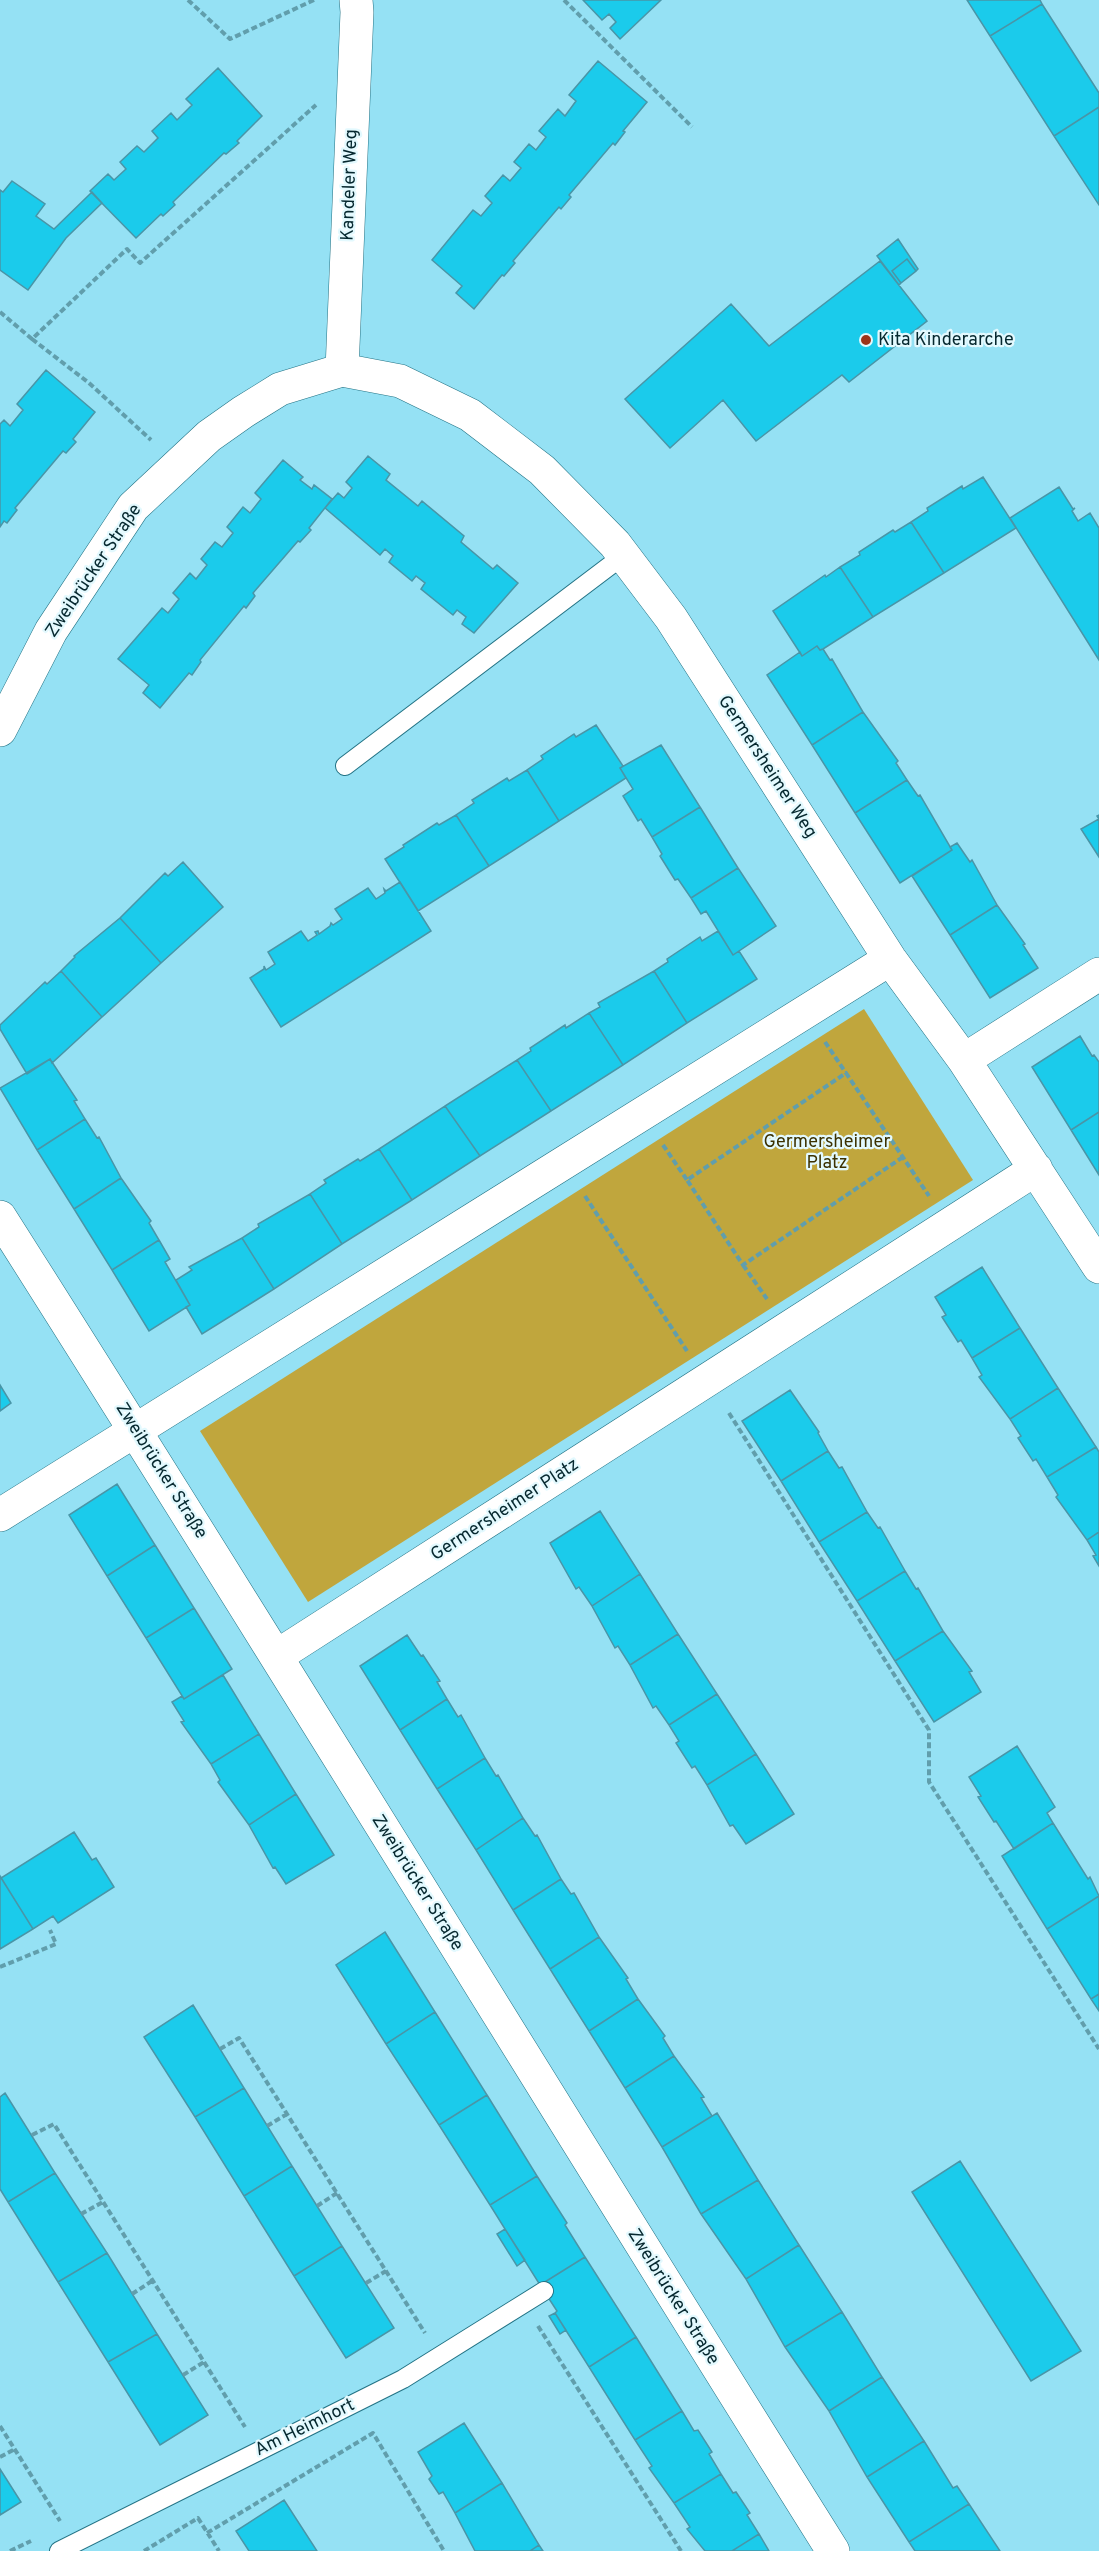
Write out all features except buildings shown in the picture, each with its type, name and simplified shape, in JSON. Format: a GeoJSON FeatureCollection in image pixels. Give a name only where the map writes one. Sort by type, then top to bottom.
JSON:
{"type":"FeatureCollection","features":[{"type":"Feature","properties":{"kind":"street","name":"Kandeler Weg"},"geometry":{"type":"LineString","coordinates":[[342,370],[356,0]]}},
{"type":"Feature","properties":{"kind":"street","name":"Germersheimer Weg"},"geometry":{"type":"LineString","coordinates":[[342,370],[400,381],[470,415],[542,470],[624,555],[671,618],[890,959],[964,1060],[1099,1267]]}},
{"type":"Feature","properties":{"kind":"street","name":"Zweibrücker Straße"},"geometry":{"type":"LineString","coordinates":[[0,730],[51,631],[133,507],[209,435],[243,411],[280,389],[342,370]]}},
{"type":"Feature","properties":{"kind":"street"},"geometry":{"type":"LineString","coordinates":[[0,1515],[890,959]]}},
{"type":"Feature","properties":{"kind":"street"},"geometry":{"type":"LineString","coordinates":[[964,1060],[1099,974]]}},
{"type":"Feature","properties":{"kind":"street","name":"Germersheimer Platz"},"geometry":{"type":"LineString","coordinates":[[277,1656],[1036,1169]]}},
{"type":"Feature","properties":{"kind":"street","name":"Zweibrücker Straße"},"geometry":{"type":"LineString","coordinates":[[0,1217],[277,1656],[833,2551]]}},
{"type":"Feature","properties":{"kind":"lane"},"geometry":{"type":"LineString","coordinates":[[345,766],[624,555]]}},
{"type":"Feature","properties":{"kind":"lane","name":"Am Heimhort"},"geometry":{"type":"LineString","coordinates":[[58,2551],[403,2379],[544,2291]]}},
{"type":"Feature","properties":{"kind":"path"},"geometry":{"type":"LineString","coordinates":[[188,0],[230,39],[314,0]]}},
{"type":"Feature","properties":{"kind":"path"},"geometry":{"type":"LineString","coordinates":[[564,0],[692,127]]}},
{"type":"Feature","properties":{"kind":"path"},"geometry":{"type":"LineString","coordinates":[[32,339],[127,249],[140,263],[322,99]]}},
{"type":"Feature","properties":{"kind":"path"},"geometry":{"type":"LineString","coordinates":[[0,312],[89,383],[152,440]]}},
{"type":"Feature","properties":{"kind":"path"},"geometry":{"type":"LineString","coordinates":[[825,1042],[929,1196]]}},
{"type":"Feature","properties":{"kind":"path"},"geometry":{"type":"LineString","coordinates":[[687,1180],[846,1072]]}},
{"type":"Feature","properties":{"kind":"path"},"geometry":{"type":"LineString","coordinates":[[663,1145],[767,1300]]}},
{"type":"Feature","properties":{"kind":"path"},"geometry":{"type":"LineString","coordinates":[[743,1265],[903,1158]]}},
{"type":"Feature","properties":{"kind":"path"},"geometry":{"type":"LineString","coordinates":[[585,1196],[687,1351]]}},
{"type":"Feature","properties":{"kind":"path"},"geometry":{"type":"LineString","coordinates":[[729,1413],[929,1730],[928,1782],[1099,2049]]}},
{"type":"Feature","properties":{"kind":"path"},"geometry":{"type":"LineString","coordinates":[[0,1967],[56,1944],[50,1930]]}},
{"type":"Feature","properties":{"kind":"path"},"geometry":{"type":"LineString","coordinates":[[220,2049],[239,2038],[427,2335],[416,2341]]}},
{"type":"Feature","properties":{"kind":"path"},"geometry":{"type":"LineString","coordinates":[[267,2126],[287,2114]]}},
{"type":"Feature","properties":{"kind":"path"},"geometry":{"type":"LineString","coordinates":[[32,2135],[54,2124],[247,2431]]}},
{"type":"Feature","properties":{"kind":"path"},"geometry":{"type":"LineString","coordinates":[[317,2205],[337,2193]]}},
{"type":"Feature","properties":{"kind":"path"},"geometry":{"type":"LineString","coordinates":[[81,2214],[103,2202]]}},
{"type":"Feature","properties":{"kind":"path"},"geometry":{"type":"LineString","coordinates":[[366,2283],[386,2271]]}},
{"type":"Feature","properties":{"kind":"path"},"geometry":{"type":"LineString","coordinates":[[132,2294],[152,2281]]}},
{"type":"Feature","properties":{"kind":"path"},"geometry":{"type":"LineString","coordinates":[[524,2303],[681,2551]]}},
{"type":"Feature","properties":{"kind":"path"},"geometry":{"type":"LineString","coordinates":[[183,2375],[204,2362]]}},
{"type":"Feature","properties":{"kind":"path"},"geometry":{"type":"LineString","coordinates":[[0,2426],[63,2525]]}},
{"type":"Feature","properties":{"kind":"path"},"geometry":{"type":"LineString","coordinates":[[207,2533],[373,2433],[444,2551]]}},
{"type":"Feature","properties":{"kind":"path"},"geometry":{"type":"LineString","coordinates":[[0,2457],[15,2449]]}},
{"type":"Feature","properties":{"kind":"path"},"geometry":{"type":"LineString","coordinates":[[144,2551],[198,2518],[219,2551]]}},
{"type":"Feature","properties":{"kind":"path"},"geometry":{"type":"LineString","coordinates":[[10,2551],[42,2536]]}},
{"type":"Feature","properties":{"kind":"green space","name":"Germersheimer Platz"},"geometry":{"type":"Polygon","coordinates":[[[864,1009],[973,1180],[308,1602],[200,1431],[864,1009]]]}},
{"type":"Feature","properties":{"kind":"place","name":"Kita Kinderarche"},"geometry":{"type":"Point","coordinates":[866,340]}}]}
